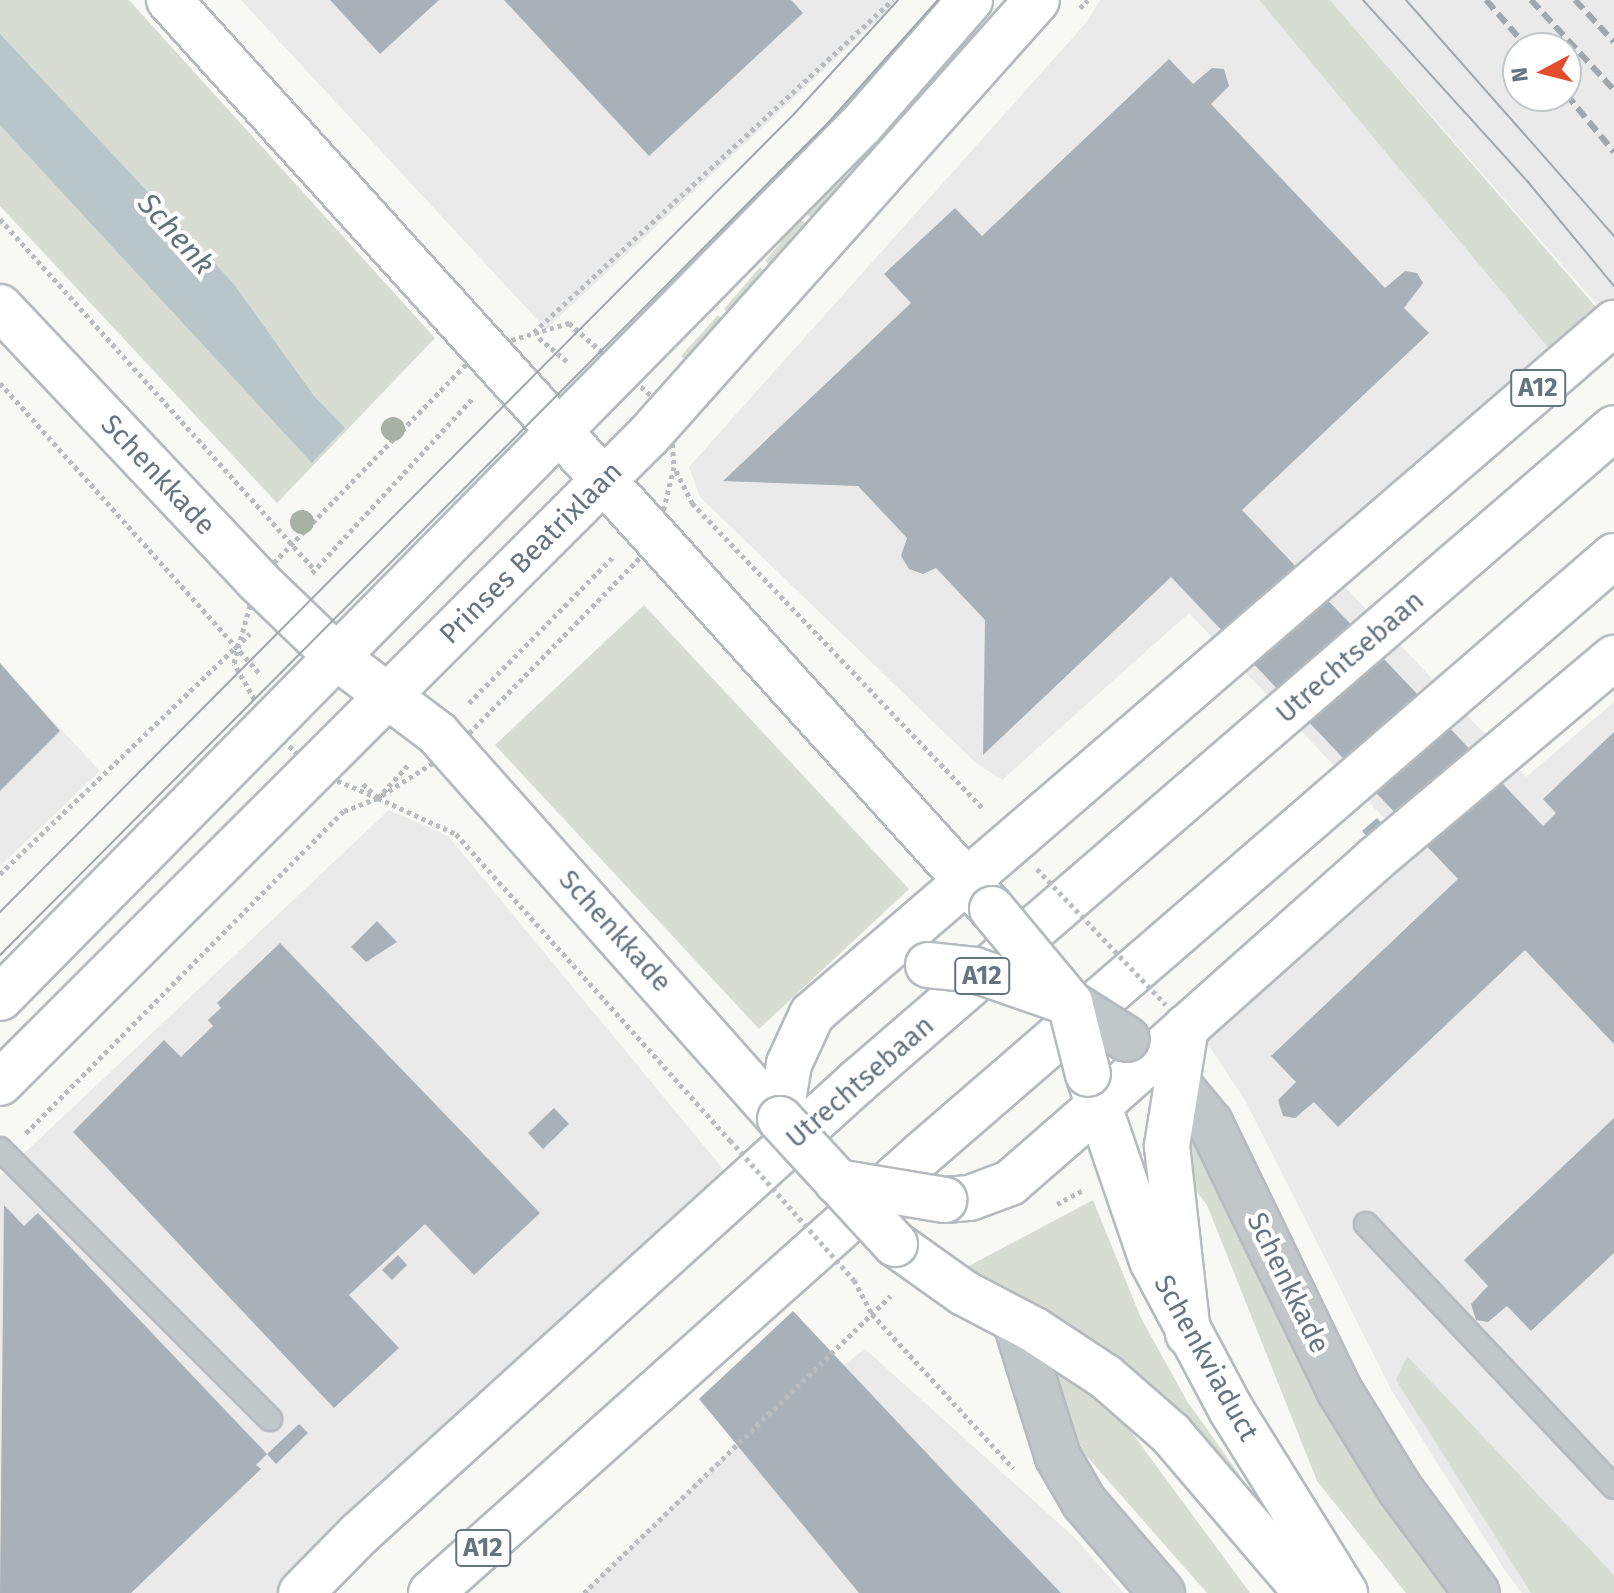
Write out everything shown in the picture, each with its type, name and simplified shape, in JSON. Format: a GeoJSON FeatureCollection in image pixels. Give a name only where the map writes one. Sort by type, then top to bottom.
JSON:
{"type":"FeatureCollection","features":[{"type":"Feature","properties":{"kind":"main road","name":"Schenkkade"},"geometry":{"type":"LineString","coordinates":[[169,0],[499,369],[980,894],[1070,1003],[1092,1091]]}},
{"type":"Feature","properties":{"kind":"main road"},"geometry":{"type":"LineString","coordinates":[[0,998],[339,659],[555,430],[861,125],[970,0]]}},
{"type":"Feature","properties":{"kind":"main road","name":"Prinses Beatrixlaan"},"geometry":{"type":"LineString","coordinates":[[0,1083],[602,482],[819,249],[1023,6]]}},
{"type":"Feature","properties":{"kind":"main road","name":"Schenkkade"},"geometry":{"type":"LineString","coordinates":[[0,307],[281,603],[339,659],[438,734],[777,1106],[837,1182],[895,1244],[964,1293],[1015,1320]]}},
{"type":"Feature","properties":{"kind":"main road","name":"A12"},"geometry":{"type":"LineString","coordinates":[[980,894],[1614,323]]}},
{"type":"Feature","properties":{"kind":"main road","name":"Utrechtsebaan"},"geometry":{"type":"LineString","coordinates":[[301,1593],[359,1534],[857,1082],[1614,428]]}},
{"type":"Feature","properties":{"kind":"main road","name":"A12"},"geometry":{"type":"LineString","coordinates":[[431,1593],[943,1136],[1614,556]]}},
{"type":"Feature","properties":{"kind":"main road"},"geometry":{"type":"LineString","coordinates":[[837,1182],[945,1200],[970,1198],[1010,1183],[1092,1091],[1153,1058],[1176,1016],[1614,658]]}},
{"type":"Feature","properties":{"kind":"main road"},"geometry":{"type":"LineString","coordinates":[[777,1106],[789,1064],[812,1014],[872,963],[980,894]]}},
{"type":"Feature","properties":{"kind":"main road"},"geometry":{"type":"LineString","coordinates":[[872,963],[975,970],[1070,1003]]}},
{"type":"Feature","properties":{"kind":"main road"},"geometry":{"type":"LineString","coordinates":[[1153,1058],[1167,1146],[1188,1334]]}},
{"type":"Feature","properties":{"kind":"main road","name":"Schenkviaduct"},"geometry":{"type":"LineString","coordinates":[[1092,1091],[1134,1221],[1188,1334],[1345,1593]]}},
{"type":"Feature","properties":{"kind":"main road"},"geometry":{"type":"LineString","coordinates":[[1015,1320],[1106,1377],[1171,1434],[1307,1593]]}},
{"type":"Feature","properties":{"kind":"main road"},"geometry":{"type":"LineString","coordinates":[[456,1593],[535,1502]]}},
{"type":"Feature","properties":{"kind":"main road"},"geometry":{"type":"LineString","coordinates":[[283,1593],[359,1534]]}},
{"type":"Feature","properties":{"kind":"street","name":"Schenkkade"},"geometry":{"type":"LineString","coordinates":[[1070,1003],[1153,1058],[1210,1123],[1339,1390],[1400,1489],[1477,1593]]}},
{"type":"Feature","properties":{"kind":"street"},"geometry":{"type":"LineString","coordinates":[[1015,1320],[1058,1457],[1084,1502],[1162,1593]]}},
{"type":"Feature","properties":{"kind":"lane"},"geometry":{"type":"LineString","coordinates":[[2,1152],[270,1419]]}},
{"type":"Feature","properties":{"kind":"lane"},"geometry":{"type":"LineString","coordinates":[[1366,1224],[1614,1487]]}},
{"type":"Feature","properties":{"kind":"path"},"geometry":{"type":"LineString","coordinates":[[0,874],[315,570],[499,369],[893,0]]}},
{"type":"Feature","properties":{"kind":"path","name":"Schenkkade"},"geometry":{"type":"LineString","coordinates":[[0,219],[315,570]]}},
{"type":"Feature","properties":{"kind":"path","name":"Schenkkade"},"geometry":{"type":"LineString","coordinates":[[0,383],[236,646]]}},
{"type":"Feature","properties":{"kind":"path","name":"Prinses Beatrixlaan"},"geometry":{"type":"LineString","coordinates":[[2,1152],[344,811],[378,798],[643,526],[674,467],[692,503],[1024,854]]}},
{"type":"Feature","properties":{"kind":"path","name":"Schenkkade"},"geometry":{"type":"LineString","coordinates":[[378,798],[456,834],[854,1280],[872,1314],[1021,1478]]}},
{"type":"Feature","properties":{"kind":"path"},"geometry":{"type":"LineString","coordinates":[[1024,854],[1176,1016]]}},
{"type":"Feature","properties":{"kind":"path"},"geometry":{"type":"LineString","coordinates":[[584,1593],[872,1314]]}},
{"type":"Feature","properties":{"kind":"shaded area"},"geometry":{"type":"Polygon","coordinates":[[[0,0],[129,0],[435,338],[277,503],[0,206],[0,0]]]}},
{"type":"Feature","properties":{"kind":"shaded area"},"geometry":{"type":"Polygon","coordinates":[[[241,0],[899,0],[546,329],[241,0]]]}},
{"type":"Feature","properties":{"kind":"shaded area"},"geometry":{"type":"Polygon","coordinates":[[[1100,0],[1259,0],[1560,362],[1325,566],[1526,777],[1614,702],[1614,1593],[1522,1593],[1506,1572],[1392,1391],[1246,1102],[1194,1023],[1403,838],[1189,613],[1002,780],[976,763],[700,497],[689,467],[1085,24],[1100,0]]]}},
{"type":"Feature","properties":{"kind":"shaded area"},"geometry":{"type":"Polygon","coordinates":[[[1259,0],[1330,0],[1608,321],[1560,362],[1259,0]]]}},
{"type":"Feature","properties":{"kind":"shaded area"},"geometry":{"type":"Polygon","coordinates":[[[1330,0],[1614,0],[1614,328],[1594,301],[1330,0]]]}},
{"type":"Feature","properties":{"kind":"shaded area"},"geometry":{"type":"Polygon","coordinates":[[[975,26],[976,37],[939,79],[928,69],[975,26]]]}},
{"type":"Feature","properties":{"kind":"shaded area"},"geometry":{"type":"Polygon","coordinates":[[[923,75],[934,85],[897,126],[887,116],[923,75]]]}},
{"type":"Feature","properties":{"kind":"shaded area"},"geometry":{"type":"Polygon","coordinates":[[[881,123],[892,132],[856,174],[845,164],[881,123]]]}},
{"type":"Feature","properties":{"kind":"shaded area"},"geometry":{"type":"Polygon","coordinates":[[[840,170],[851,180],[816,222],[805,213],[840,170]]]}},
{"type":"Feature","properties":{"kind":"shaded area"},"geometry":{"type":"Polygon","coordinates":[[[800,219],[811,229],[776,271],[765,261],[800,219]]]}},
{"type":"Feature","properties":{"kind":"shaded area"},"geometry":{"type":"Polygon","coordinates":[[[760,267],[770,277],[734,319],[724,309],[760,267]]]}},
{"type":"Feature","properties":{"kind":"shaded area"},"geometry":{"type":"Polygon","coordinates":[[[718,315],[729,325],[691,365],[681,356],[718,315]]]}},
{"type":"Feature","properties":{"kind":"shaded area"},"geometry":{"type":"Polygon","coordinates":[[[644,605],[909,889],[759,1029],[495,745],[644,605]]]}},
{"type":"Feature","properties":{"kind":"shaded area"},"geometry":{"type":"Polygon","coordinates":[[[0,664],[100,771],[0,866],[0,664]]]}},
{"type":"Feature","properties":{"kind":"shaded area"},"geometry":{"type":"Polygon","coordinates":[[[389,810],[448,836],[728,1175],[282,1593],[0,1593],[0,1176],[389,810]]]}},
{"type":"Feature","properties":{"kind":"shaded area"},"geometry":{"type":"Polygon","coordinates":[[[1193,1142],[1321,1400],[1454,1593],[1406,1593],[1317,1481],[1207,1205],[1180,1170],[1179,1148],[1193,1142]]]}},
{"type":"Feature","properties":{"kind":"shaded area"},"geometry":{"type":"Polygon","coordinates":[[[1093,1200],[1141,1318],[1187,1401],[1241,1477],[1232,1484],[965,1268],[1093,1200]]]}},
{"type":"Feature","properties":{"kind":"shaded area"},"geometry":{"type":"Polygon","coordinates":[[[865,1349],[1074,1537],[1124,1593],[583,1593],[719,1460],[865,1349]]]}},
{"type":"Feature","properties":{"kind":"shaded area"},"geometry":{"type":"Polygon","coordinates":[[[1407,1356],[1614,1575],[1614,1593],[1531,1593],[1396,1380],[1407,1356]]]}},
{"type":"Feature","properties":{"kind":"shaded area"},"geometry":{"type":"Polygon","coordinates":[[[1066,1368],[1107,1399],[1250,1593],[1207,1593],[1083,1452],[1052,1377],[1066,1368]]]}},
{"type":"Feature","properties":{"kind":"water","name":"Schenk"},"geometry":{"type":"Polygon","coordinates":[[[0,34],[233,283],[314,396],[345,428],[312,463],[0,125],[0,34]]]}},
{"type":"Feature","properties":{"kind":"building"},"geometry":{"type":"Polygon","coordinates":[[[330,0],[439,0],[380,54],[330,0]]]}},
{"type":"Feature","properties":{"kind":"building"},"geometry":{"type":"Polygon","coordinates":[[[504,0],[791,0],[803,13],[649,156],[504,0]]]}},
{"type":"Feature","properties":{"kind":"building"},"geometry":{"type":"Polygon","coordinates":[[[1169,59],[1193,84],[1212,68],[1224,69],[1229,86],[1211,104],[1385,288],[1405,271],[1417,273],[1423,283],[1404,308],[1429,333],[1242,510],[1543,826],[1556,813],[1543,799],[1614,732],[1614,1044],[1525,950],[1338,1127],[1314,1102],[1295,1118],[1283,1116],[1278,1100],[1296,1082],[1271,1056],[1458,879],[1171,577],[983,755],[985,620],[936,568],[923,574],[909,569],[901,556],[907,538],[858,486],[723,481],[911,303],[884,274],[955,208],[982,236],[1169,59]]]}},
{"type":"Feature","properties":{"kind":"building"},"geometry":{"type":"Polygon","coordinates":[[[0,663],[60,731],[0,791],[0,663]]]}},
{"type":"Feature","properties":{"kind":"building"},"geometry":{"type":"Polygon","coordinates":[[[1377,818],[1388,830],[1373,843],[1362,831],[1377,818]]]}},
{"type":"Feature","properties":{"kind":"building"},"geometry":{"type":"Polygon","coordinates":[[[377,921],[397,942],[366,962],[351,947],[377,921]]]}},
{"type":"Feature","properties":{"kind":"building"},"geometry":{"type":"Polygon","coordinates":[[[280,943],[540,1213],[474,1275],[425,1224],[349,1295],[399,1348],[334,1408],[73,1132],[164,1040],[181,1057],[213,1026],[208,1020],[221,1008],[217,1003],[280,943]]]}},
{"type":"Feature","properties":{"kind":"building"},"geometry":{"type":"Polygon","coordinates":[[[554,1108],[569,1124],[543,1149],[528,1133],[554,1108]]]}},
{"type":"Feature","properties":{"kind":"building"},"geometry":{"type":"Polygon","coordinates":[[[1614,1118],[1614,1253],[1531,1331],[1507,1306],[1488,1322],[1476,1320],[1471,1304],[1488,1286],[1464,1260],[1614,1118]]]}},
{"type":"Feature","properties":{"kind":"building"},"geometry":{"type":"Polygon","coordinates":[[[4,1205],[24,1226],[38,1213],[267,1454],[256,1465],[261,1469],[131,1593],[0,1593],[4,1205]]]}},
{"type":"Feature","properties":{"kind":"building"},"geometry":{"type":"Polygon","coordinates":[[[398,1255],[407,1265],[392,1280],[382,1270],[398,1255]]]}},
{"type":"Feature","properties":{"kind":"building"},"geometry":{"type":"Polygon","coordinates":[[[793,1311],[1061,1593],[859,1593],[699,1399],[793,1311]]]}},
{"type":"Feature","properties":{"kind":"building"},"geometry":{"type":"Polygon","coordinates":[[[299,1424],[308,1433],[276,1464],[267,1454],[299,1424]]]}},
{"type":"Feature","properties":{"kind":"tram line"},"geometry":{"type":"LineString","coordinates":[[0,912],[794,114],[898,0]]}},
{"type":"Feature","properties":{"kind":"tram line"},"geometry":{"type":"LineString","coordinates":[[0,955],[827,124],[938,0]]}},
{"type":"Feature","properties":{"kind":"tram line"},"geometry":{"type":"LineString","coordinates":[[1363,0],[1528,182],[1614,286]]}},
{"type":"Feature","properties":{"kind":"tram line"},"geometry":{"type":"LineString","coordinates":[[1406,0],[1614,236]]}},
{"type":"Feature","properties":{"kind":"railway"},"geometry":{"type":"LineString","coordinates":[[1486,0],[1514,32]]}},
{"type":"Feature","properties":{"kind":"railway"},"geometry":{"type":"LineString","coordinates":[[1531,0],[1614,90]]}},
{"type":"Feature","properties":{"kind":"railway"},"geometry":{"type":"LineString","coordinates":[[1575,0],[1614,42]]}},
{"type":"Feature","properties":{"kind":"railway"},"geometry":{"type":"LineString","coordinates":[[1581,112],[1614,152]]}}]}
